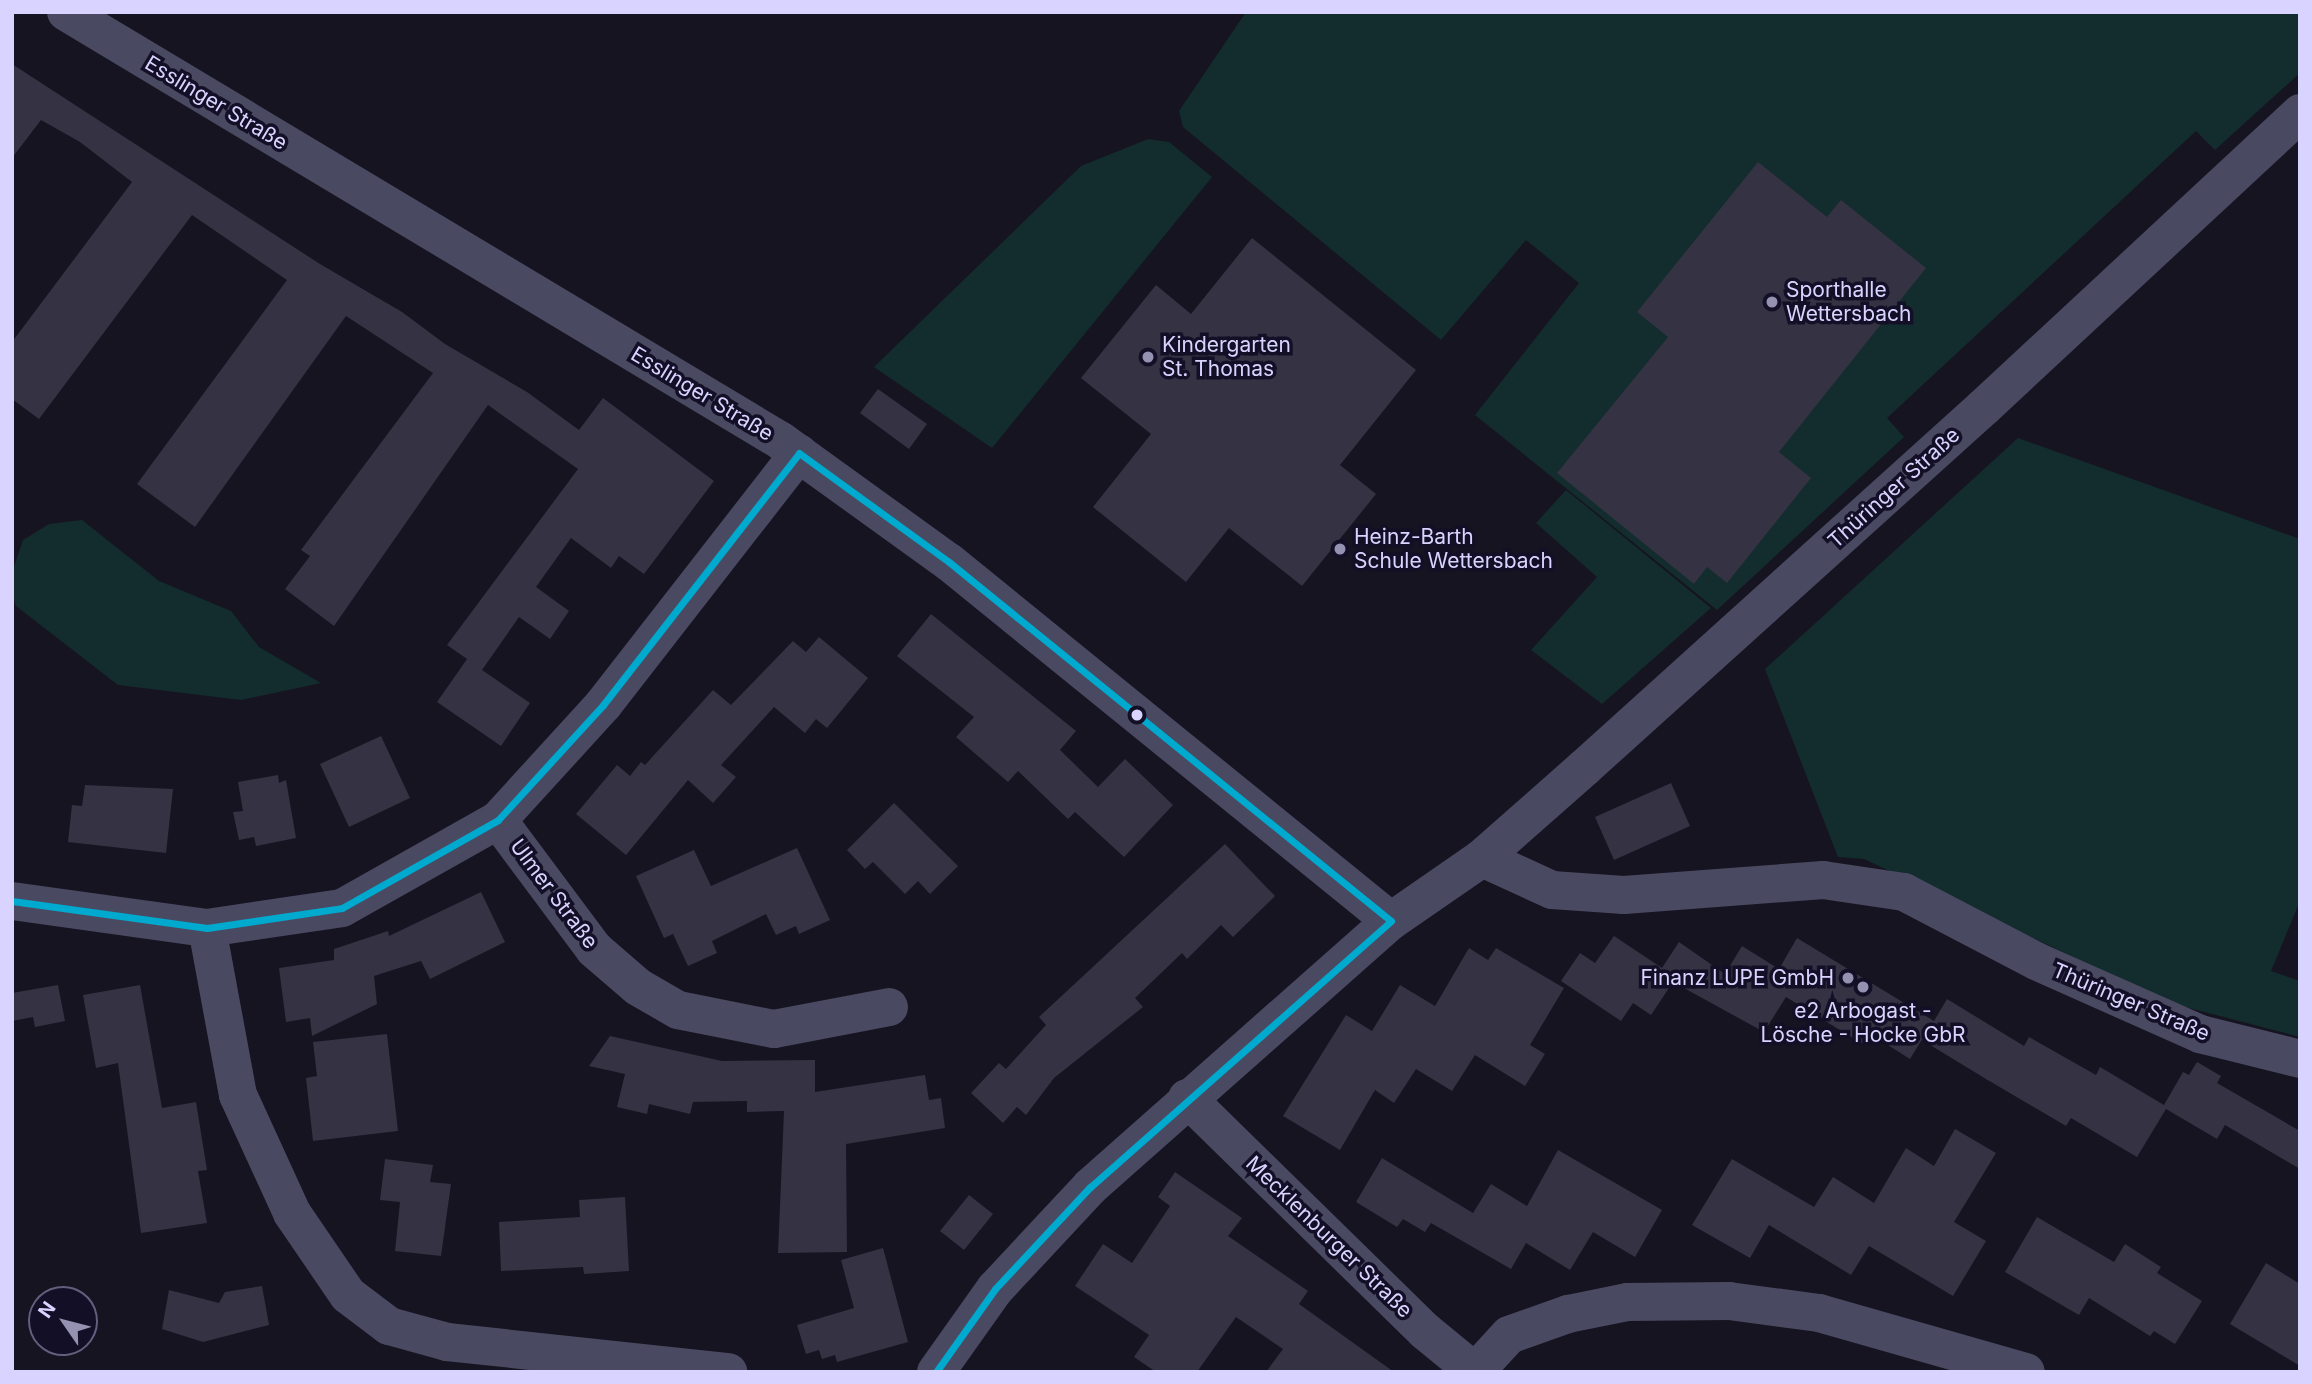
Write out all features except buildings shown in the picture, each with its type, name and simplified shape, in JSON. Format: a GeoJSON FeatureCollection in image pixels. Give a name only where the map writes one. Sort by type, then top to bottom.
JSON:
{"type":"FeatureCollection","features":[{"type":"Feature","properties":{"kind":"street","name":"Esslinger Straße"},"geometry":{"type":"LineString","coordinates":[[66,12],[799,453],[949,562],[1391,921]]}},
{"type":"Feature","properties":{"kind":"street","name":"Thüringer Straße"},"geometry":{"type":"LineString","coordinates":[[936,1372],[1027,1252],[1187,1098],[1391,921],[1482,858],[1984,407],[2300,113]]}},
{"type":"Feature","properties":{"kind":"street"},"geometry":{"type":"LineString","coordinates":[[12,901],[207,928],[342,908],[498,820],[603,705],[799,453]]}},
{"type":"Feature","properties":{"kind":"street","name":"Ulmer Straße"},"geometry":{"type":"LineString","coordinates":[[498,820],[594,950],[638,987],[678,1010],[774,1029],[889,1007]]}},
{"type":"Feature","properties":{"kind":"street","name":"Thüringer Straße"},"geometry":{"type":"LineString","coordinates":[[1482,858],[1552,890],[1624,895],[1824,880],[1903,892],[2036,961],[2200,1034],[2300,1059]]}},
{"type":"Feature","properties":{"kind":"street"},"geometry":{"type":"LineString","coordinates":[[207,928],[238,1095],[292,1213],[348,1295],[389,1326],[447,1342],[728,1372]]}},
{"type":"Feature","properties":{"kind":"street","name":"Mecklenburger Straße"},"geometry":{"type":"LineString","coordinates":[[1187,1098],[1425,1331],[1475,1372]]}},
{"type":"Feature","properties":{"kind":"street"},"geometry":{"type":"LineString","coordinates":[[1475,1372],[1509,1335],[1569,1314],[1627,1302],[1730,1301],[1819,1313],[2026,1372]]}},
{"type":"Feature","properties":{"kind":"green space"},"geometry":{"type":"Polygon","coordinates":[[[1246,12],[2300,12],[2300,73],[2215,150],[2196,131],[1887,418],[1904,437],[1717,610],[1475,415],[1579,283],[1526,240],[1441,340],[1183,127],[1179,111],[1246,12]]]}},
{"type":"Feature","properties":{"kind":"green space"},"geometry":{"type":"Polygon","coordinates":[[[1148,139],[1169,142],[1212,177],[992,448],[874,367],[1081,166],[1148,139]]]}},
{"type":"Feature","properties":{"kind":"green space"},"geometry":{"type":"Polygon","coordinates":[[[2018,438],[2300,539],[2300,901],[2271,971],[2300,981],[2300,1037],[2174,1004],[1864,859],[1838,857],[1765,669],[2018,438]]]}},
{"type":"Feature","properties":{"kind":"green space"},"geometry":{"type":"Polygon","coordinates":[[[1566,490],[1711,608],[1602,704],[1531,650],[1597,577],[1536,523],[1566,490]]]}},
{"type":"Feature","properties":{"kind":"green space"},"geometry":{"type":"Polygon","coordinates":[[[82,520],[159,581],[231,611],[259,647],[321,683],[241,700],[118,685],[16,606],[12,593],[12,572],[23,540],[49,524],[82,520]]]}},
{"type":"Feature","properties":{"kind":"transit line"},"geometry":{"type":"LineString","coordinates":[[12,901],[207,928],[342,908],[498,820],[603,705],[799,453],[949,562],[1391,921],[1090,1187],[995,1289],[936,1372]]}},
{"type":"Feature","properties":{"kind":"place","name":"Sporthalle Wettersbach"},"geometry":{"type":"Point","coordinates":[1772,302]}},
{"type":"Feature","properties":{"kind":"place","name":"Kindergarten St. Thomas"},"geometry":{"type":"Point","coordinates":[1148,357]}},
{"type":"Feature","properties":{"kind":"place","name":"Heinz-Barth Schule Wettersbach"},"geometry":{"type":"Point","coordinates":[1340,549]}},
{"type":"Feature","properties":{"kind":"place","name":"Finanz LUPE GmbH"},"geometry":{"type":"Point","coordinates":[1848,978]}},
{"type":"Feature","properties":{"kind":"place","name":"e2 Arbogast - Lösche - Hocke GbR"},"geometry":{"type":"Point","coordinates":[1863,987]}}]}
